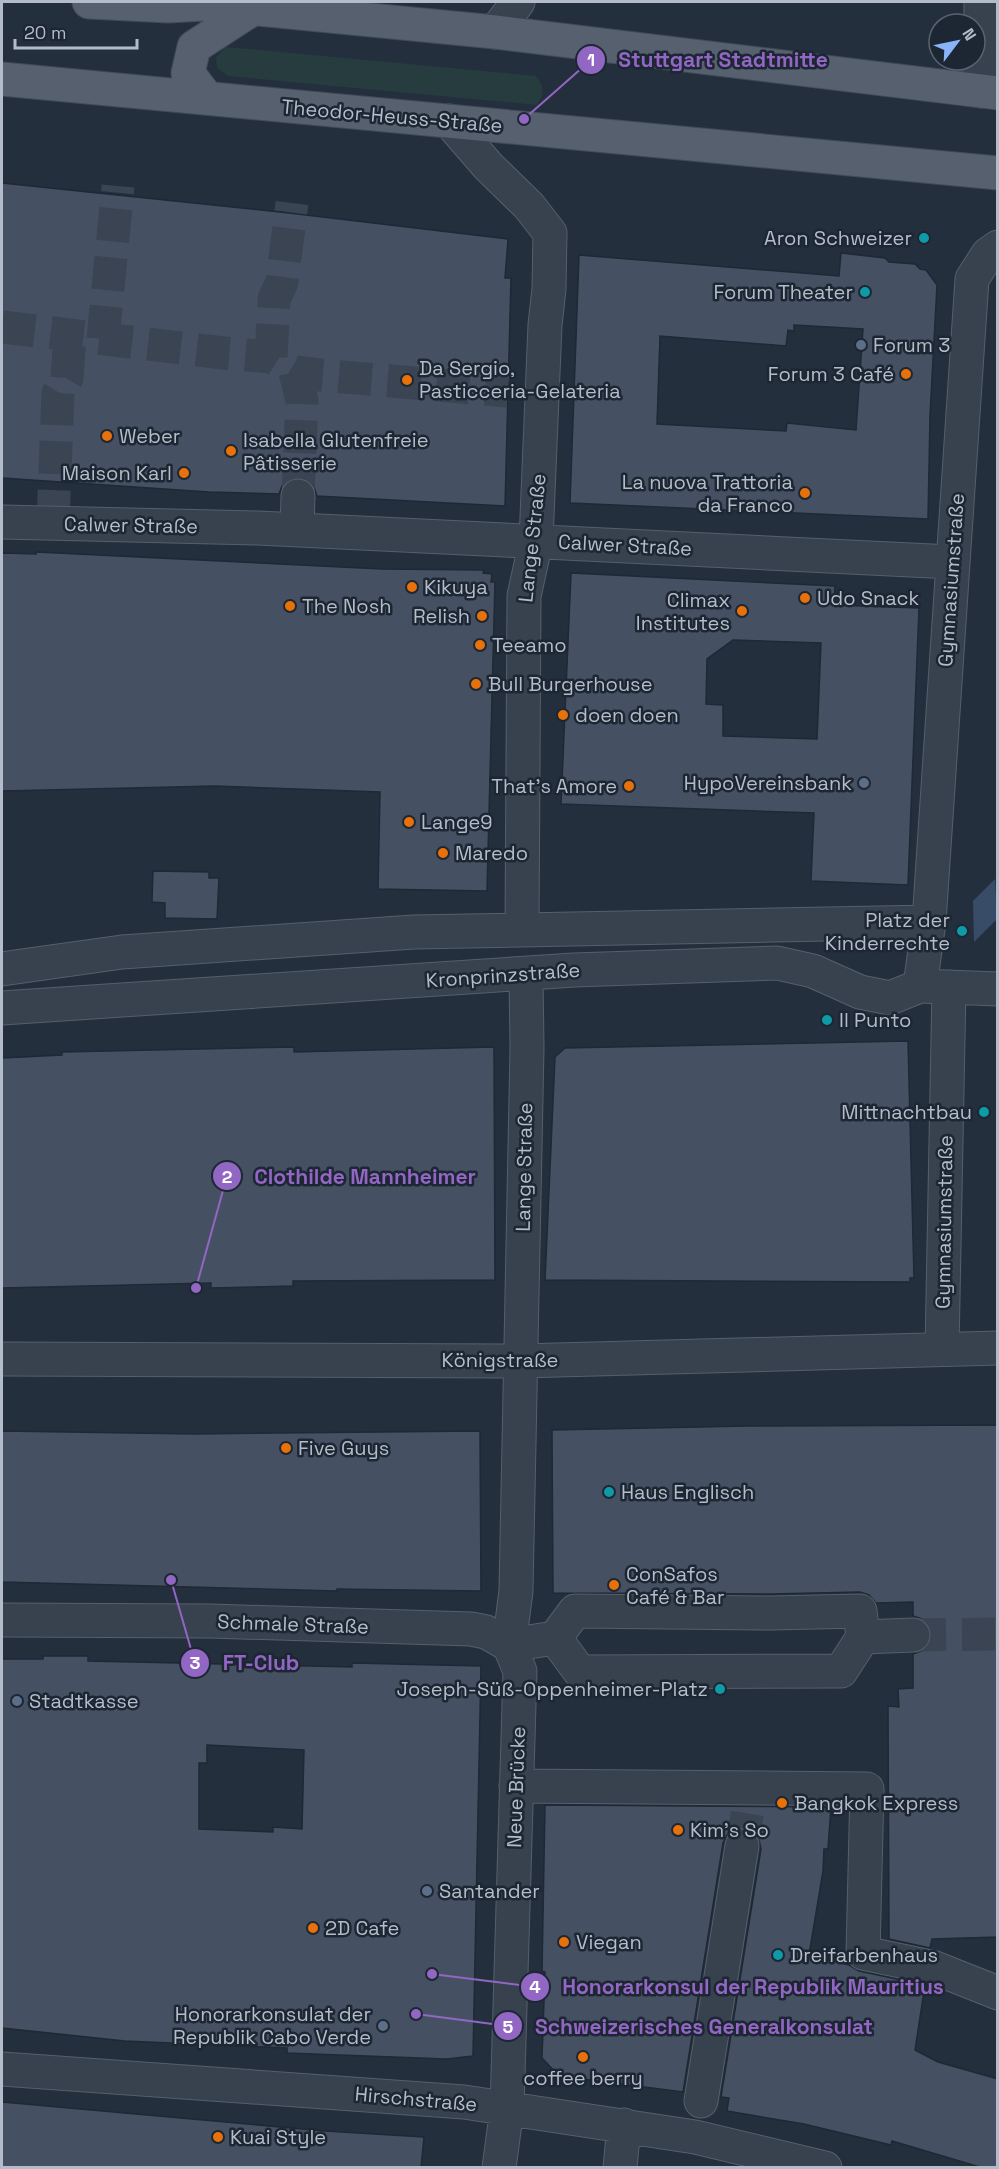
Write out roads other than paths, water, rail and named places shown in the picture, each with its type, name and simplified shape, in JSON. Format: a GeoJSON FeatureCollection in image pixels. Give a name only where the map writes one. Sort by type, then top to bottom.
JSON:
{"type":"FeatureCollection","features":[{"type":"Feature","properties":{"kind":"main road"},"geometry":{"type":"LineString","coordinates":[[89,2],[168,6],[205,4],[495,32],[988,92]]}},
{"type":"Feature","properties":{"kind":"main road"},"geometry":{"type":"LineString","coordinates":[[207,98],[188,73],[194,47],[251,10]]}},
{"type":"Feature","properties":{"kind":"main road","name":"Theodor-Heuss-Straße"},"geometry":{"type":"LineString","coordinates":[[2,79],[998,173]]}},
{"type":"Feature","properties":{"kind":"street"},"geometry":{"type":"LineString","coordinates":[[495,32],[518,2]]}},
{"type":"Feature","properties":{"kind":"street"},"geometry":{"type":"LineString","coordinates":[[981,2],[988,92]]}},
{"type":"Feature","properties":{"kind":"street","name":"Lange Straße"},"geometry":{"type":"LineString","coordinates":[[449,120],[488,166],[529,206],[550,233],[536,541],[524,596],[522,929]]}},
{"type":"Feature","properties":{"kind":"street","name":"Gymnasiumstraße"},"geometry":{"type":"LineString","coordinates":[[942,1349],[946,1055],[935,986],[929,922],[972,279],[988,254],[998,247]]}},
{"type":"Feature","properties":{"kind":"street"},"geometry":{"type":"LineString","coordinates":[[297,530],[298,496]]}},
{"type":"Feature","properties":{"kind":"street","name":"Calwer Straße"},"geometry":{"type":"LineString","coordinates":[[2,522],[297,530],[952,562]]}},
{"type":"Feature","properties":{"kind":"street"},"geometry":{"type":"LineString","coordinates":[[2,969],[122,952],[414,932],[929,922]]}},
{"type":"Feature","properties":{"kind":"street"},"geometry":{"type":"LineString","coordinates":[[522,929],[574,970]]}},
{"type":"Feature","properties":{"kind":"street","name":"Kronprinzstraße"},"geometry":{"type":"LineString","coordinates":[[2,1008],[574,970],[777,963],[813,971],[860,992],[890,998],[935,986],[998,989]]}},
{"type":"Feature","properties":{"kind":"street","name":"Lange Straße"},"geometry":{"type":"LineString","coordinates":[[521,1361],[527,1048],[526,974]]}},
{"type":"Feature","properties":{"kind":"street","name":"Königstraße"},"geometry":{"type":"LineString","coordinates":[[2,1359],[521,1361],[998,1348]]}},
{"type":"Feature","properties":{"kind":"street","name":"Neue Brücke"},"geometry":{"type":"LineString","coordinates":[[499,2168],[507,2108],[520,1671],[509,1645],[516,1591],[521,1361]]}},
{"type":"Feature","properties":{"kind":"street"},"geometry":{"type":"LineString","coordinates":[[509,1645],[555,1638],[575,1611],[771,1613],[860,1611],[862,1637],[841,1671],[591,1672],[580,1672],[555,1638]]}},
{"type":"Feature","properties":{"kind":"street","name":"Schmale Straße"},"geometry":{"type":"LineString","coordinates":[[2,1620],[210,1621],[471,1629],[486,1632],[509,1645]]}},
{"type":"Feature","properties":{"kind":"street"},"geometry":{"type":"LineString","coordinates":[[862,1637],[913,1635]]}},
{"type":"Feature","properties":{"kind":"street"},"geometry":{"type":"LineString","coordinates":[[516,1786],[867,1789],[863,1953],[935,1968],[998,1994]]}},
{"type":"Feature","properties":{"kind":"street"},"geometry":{"type":"LineString","coordinates":[[701,2101],[742,1846]]}},
{"type":"Feature","properties":{"kind":"street","name":"Hirschstraße"},"geometry":{"type":"LineString","coordinates":[[2,2069],[464,2102],[694,2137],[825,2168]]}},
{"type":"Feature","properties":{"kind":"street"},"geometry":{"type":"LineString","coordinates":[[620,2168],[624,2125]]}},
{"type":"Feature","properties":{"kind":"water"},"geometry":{"type":"Polygon","coordinates":[[[995,879],[997,919],[974,942],[973,901],[995,879]]]}},
{"type":"Feature","properties":{"kind":"tunnel"},"geometry":{"type":"LineString","coordinates":[[103,339],[118,186]]}},
{"type":"Feature","properties":{"kind":"tunnel"},"geometry":{"type":"LineString","coordinates":[[271,357],[274,299],[282,282],[292,203]]}},
{"type":"Feature","properties":{"kind":"tunnel"},"geometry":{"type":"LineString","coordinates":[[2,327],[271,357],[295,372],[508,391]]}},
{"type":"Feature","properties":{"kind":"tunnel"},"geometry":{"type":"LineString","coordinates":[[53,523],[58,393],[67,378],[70,335]]}},
{"type":"Feature","properties":{"kind":"tunnel"},"geometry":{"type":"LineString","coordinates":[[295,372],[302,401],[298,496]]}},
{"type":"Feature","properties":{"kind":"tunnel"},"geometry":{"type":"LineString","coordinates":[[913,1635],[998,1634]]}},
{"type":"Feature","properties":{"kind":"tunnel"},"geometry":{"type":"LineString","coordinates":[[742,1846],[749,1803]]}},
{"type":"Feature","properties":{"kind":"place","name":"Stuttgart Stadtmitte"},"geometry":{"type":"Point","coordinates":[524,119]}},
{"type":"Feature","properties":{"kind":"place","name":"Aron Schweizer"},"geometry":{"type":"Point","coordinates":[924,238]}},
{"type":"Feature","properties":{"kind":"place","name":"Forum Theater"},"geometry":{"type":"Point","coordinates":[865,292]}},
{"type":"Feature","properties":{"kind":"place","name":"Forum 3"},"geometry":{"type":"Point","coordinates":[861,345]}},
{"type":"Feature","properties":{"kind":"place","name":"Forum 3 Café"},"geometry":{"type":"Point","coordinates":[906,374]}},
{"type":"Feature","properties":{"kind":"place","name":"Da Sergio, Pasticceria-Gelateria"},"geometry":{"type":"Point","coordinates":[407,380]}},
{"type":"Feature","properties":{"kind":"place","name":"Weber"},"geometry":{"type":"Point","coordinates":[107,436]}},
{"type":"Feature","properties":{"kind":"place","name":"Isabella Glutenfreie Pâtisserie"},"geometry":{"type":"Point","coordinates":[231,451]}},
{"type":"Feature","properties":{"kind":"place","name":"Maison Karl"},"geometry":{"type":"Point","coordinates":[184,473]}},
{"type":"Feature","properties":{"kind":"place","name":"La nuova Trattoria da Franco"},"geometry":{"type":"Point","coordinates":[805,493]}},
{"type":"Feature","properties":{"kind":"place","name":"Kikuya"},"geometry":{"type":"Point","coordinates":[412,587]}},
{"type":"Feature","properties":{"kind":"place","name":"Udo Snack"},"geometry":{"type":"Point","coordinates":[805,598]}},
{"type":"Feature","properties":{"kind":"place","name":"The Nosh"},"geometry":{"type":"Point","coordinates":[290,606]}},
{"type":"Feature","properties":{"kind":"place","name":"Climax Institutes"},"geometry":{"type":"Point","coordinates":[742,611]}},
{"type":"Feature","properties":{"kind":"place","name":"Relish"},"geometry":{"type":"Point","coordinates":[482,616]}},
{"type":"Feature","properties":{"kind":"place","name":"Teeamo"},"geometry":{"type":"Point","coordinates":[480,645]}},
{"type":"Feature","properties":{"kind":"place","name":"Bull Burgerhouse"},"geometry":{"type":"Point","coordinates":[476,684]}},
{"type":"Feature","properties":{"kind":"place","name":"doen doen"},"geometry":{"type":"Point","coordinates":[563,715]}},
{"type":"Feature","properties":{"kind":"place","name":"HypoVereinsbank"},"geometry":{"type":"Point","coordinates":[864,783]}},
{"type":"Feature","properties":{"kind":"place","name":"That's Amore"},"geometry":{"type":"Point","coordinates":[629,786]}},
{"type":"Feature","properties":{"kind":"place","name":"Lange9"},"geometry":{"type":"Point","coordinates":[409,822]}},
{"type":"Feature","properties":{"kind":"place","name":"Maredo"},"geometry":{"type":"Point","coordinates":[443,853]}},
{"type":"Feature","properties":{"kind":"place","name":"Platz der Kinderrechte"},"geometry":{"type":"Point","coordinates":[962,931]}},
{"type":"Feature","properties":{"kind":"place","name":"Il Punto"},"geometry":{"type":"Point","coordinates":[827,1020]}},
{"type":"Feature","properties":{"kind":"place","name":"Mittnachtbau"},"geometry":{"type":"Point","coordinates":[984,1112]}},
{"type":"Feature","properties":{"kind":"place","name":"Clothilde Mannheimer"},"geometry":{"type":"Point","coordinates":[196,1288]}},
{"type":"Feature","properties":{"kind":"place","name":"Five Guys"},"geometry":{"type":"Point","coordinates":[286,1448]}},
{"type":"Feature","properties":{"kind":"place","name":"Haus Englisch"},"geometry":{"type":"Point","coordinates":[609,1492]}},
{"type":"Feature","properties":{"kind":"place","name":"FT-Club"},"geometry":{"type":"Point","coordinates":[171,1580]}},
{"type":"Feature","properties":{"kind":"place","name":"ConSafos Café & Bar"},"geometry":{"type":"Point","coordinates":[614,1585]}},
{"type":"Feature","properties":{"kind":"place","name":"Joseph-Süß-Oppenheimer-Platz"},"geometry":{"type":"Point","coordinates":[720,1689]}},
{"type":"Feature","properties":{"kind":"place","name":"Stadtkasse"},"geometry":{"type":"Point","coordinates":[17,1701]}},
{"type":"Feature","properties":{"kind":"place","name":"Bangkok Express"},"geometry":{"type":"Point","coordinates":[782,1803]}},
{"type":"Feature","properties":{"kind":"place","name":"Kim's So"},"geometry":{"type":"Point","coordinates":[678,1830]}},
{"type":"Feature","properties":{"kind":"place","name":"Santander"},"geometry":{"type":"Point","coordinates":[427,1891]}},
{"type":"Feature","properties":{"kind":"place","name":"2D Cafe"},"geometry":{"type":"Point","coordinates":[313,1928]}},
{"type":"Feature","properties":{"kind":"place","name":"Viegan"},"geometry":{"type":"Point","coordinates":[564,1942]}},
{"type":"Feature","properties":{"kind":"place","name":"Dreifarbenhaus"},"geometry":{"type":"Point","coordinates":[778,1955]}},
{"type":"Feature","properties":{"kind":"place","name":"Honorarkonsul der Republik Mauritius"},"geometry":{"type":"Point","coordinates":[432,1974]}},
{"type":"Feature","properties":{"kind":"place","name":"Schweizerisches Generalkonsulat"},"geometry":{"type":"Point","coordinates":[416,2014]}},
{"type":"Feature","properties":{"kind":"place","name":"Honorarkonsulat der Republik Cabo Verde"},"geometry":{"type":"Point","coordinates":[383,2026]}},
{"type":"Feature","properties":{"kind":"place","name":"coffee berry"},"geometry":{"type":"Point","coordinates":[583,2057]}},
{"type":"Feature","properties":{"kind":"place","name":"Kuai Style"},"geometry":{"type":"Point","coordinates":[218,2137]}}]}
